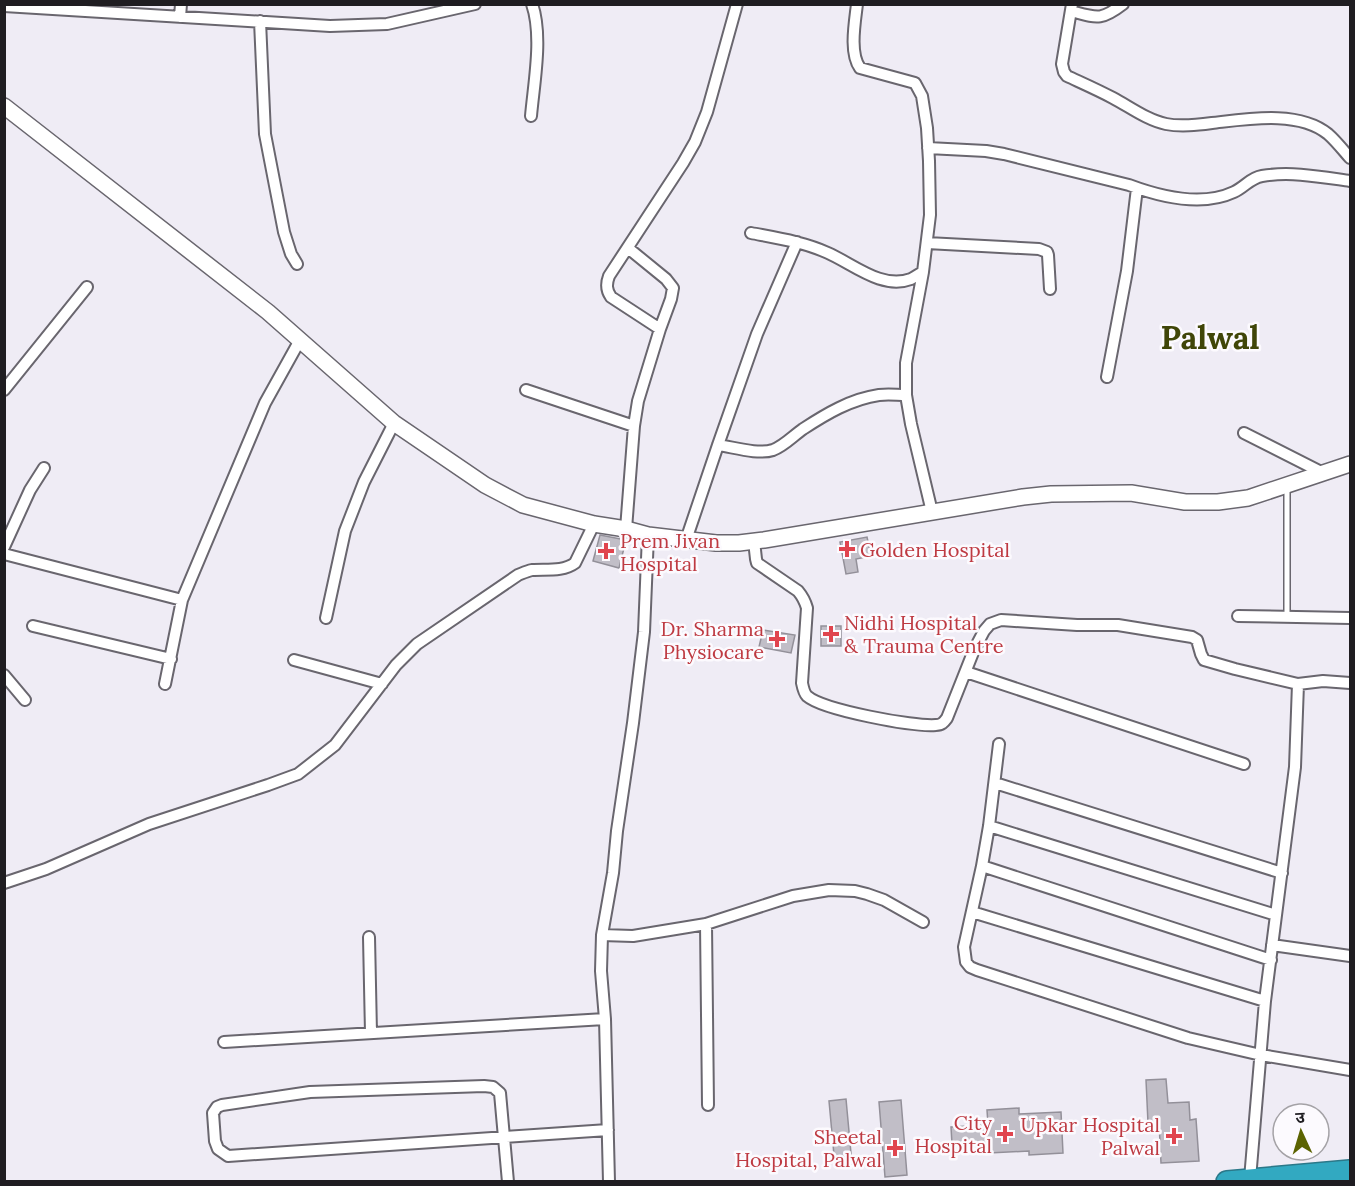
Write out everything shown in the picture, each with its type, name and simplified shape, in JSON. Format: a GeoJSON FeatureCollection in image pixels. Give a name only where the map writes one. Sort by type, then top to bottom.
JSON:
{"type":"FeatureCollection","features":[{"type":"Feature","properties":{"kind":"highway"},"geometry":{"type":"LineString","coordinates":[[1238,1181],[1350,1171]]}},
{"type":"Feature","properties":{"kind":"main road"},"geometry":{"type":"LineString","coordinates":[[4,106],[268,312],[394,423],[485,485],[523,505],[594,524],[686,540],[716,543],[754,541],[1051,494],[1131,493],[1185,502],[1218,502],[1248,498],[1350,464]]}},
{"type":"Feature","properties":{"kind":"street"},"geometry":{"type":"LineString","coordinates":[[180,17],[181,4]]}},
{"type":"Feature","properties":{"kind":"street"},"geometry":{"type":"LineString","coordinates":[[4,6],[64,7],[330,26],[387,24],[476,4]]}},
{"type":"Feature","properties":{"kind":"street"},"geometry":{"type":"LineString","coordinates":[[531,116],[538,34],[532,4]]}},
{"type":"Feature","properties":{"kind":"street"},"geometry":{"type":"LineString","coordinates":[[660,329],[611,297],[606,283],[695,142],[707,112],[737,4]]}},
{"type":"Feature","properties":{"kind":"street"},"geometry":{"type":"LineString","coordinates":[[857,4],[854,36],[856,62],[863,70],[915,83],[922,96],[927,128],[930,215],[923,272],[906,363],[906,395],[932,512]]}},
{"type":"Feature","properties":{"kind":"street"},"geometry":{"type":"LineString","coordinates":[[1124,4],[1108,16],[1090,16],[1071,8],[1062,64],[1067,76],[1151,119],[1164,123],[1197,124],[1262,118],[1288,119],[1310,125],[1328,133],[1350,158]]}},
{"type":"Feature","properties":{"kind":"street"},"geometry":{"type":"LineString","coordinates":[[260,21],[265,134],[284,232],[297,264]]}},
{"type":"Feature","properties":{"kind":"street"},"geometry":{"type":"LineString","coordinates":[[928,148],[1004,154],[1162,195],[1182,198],[1203,199],[1222,196],[1236,192],[1250,180],[1273,174],[1350,182]]}},
{"type":"Feature","properties":{"kind":"street"},"geometry":{"type":"LineString","coordinates":[[1107,377],[1127,271],[1137,188]]}},
{"type":"Feature","properties":{"kind":"street"},"geometry":{"type":"LineString","coordinates":[[751,233],[797,242],[828,253],[881,279],[909,280],[923,272]]}},
{"type":"Feature","properties":{"kind":"street"},"geometry":{"type":"LineString","coordinates":[[686,540],[758,334],[797,242]]}},
{"type":"Feature","properties":{"kind":"street"},"geometry":{"type":"LineString","coordinates":[[927,243],[1044,250],[1048,255],[1050,289]]}},
{"type":"Feature","properties":{"kind":"street"},"geometry":{"type":"LineString","coordinates":[[627,529],[634,426],[638,401],[673,288],[666,279],[628,248]]}},
{"type":"Feature","properties":{"kind":"street"},"geometry":{"type":"LineString","coordinates":[[4,390],[87,287]]}},
{"type":"Feature","properties":{"kind":"street"},"geometry":{"type":"LineString","coordinates":[[165,684],[182,600],[265,403],[300,340]]}},
{"type":"Feature","properties":{"kind":"street"},"geometry":{"type":"LineString","coordinates":[[526,390],[634,426]]}},
{"type":"Feature","properties":{"kind":"street"},"geometry":{"type":"LineString","coordinates":[[718,445],[764,452],[773,450],[837,409],[880,395],[906,395]]}},
{"type":"Feature","properties":{"kind":"street"},"geometry":{"type":"LineString","coordinates":[[326,618],[345,531],[364,482],[394,423]]}},
{"type":"Feature","properties":{"kind":"street"},"geometry":{"type":"LineString","coordinates":[[1244,432],[1323,473]]}},
{"type":"Feature","properties":{"kind":"street"},"geometry":{"type":"LineString","coordinates":[[4,547],[30,490],[44,468]]}},
{"type":"Feature","properties":{"kind":"street"},"geometry":{"type":"LineString","coordinates":[[4,883],[46,868],[149,824],[298,774],[335,745],[396,665],[417,644],[518,575],[528,571],[568,567],[575,563],[594,524]]}},
{"type":"Feature","properties":{"kind":"street"},"geometry":{"type":"LineString","coordinates":[[609,1182],[605,1018],[601,971],[602,936],[613,873],[644,632],[648,535]]}},
{"type":"Feature","properties":{"kind":"street"},"geometry":{"type":"LineString","coordinates":[[754,541],[757,563],[798,591],[803,597],[807,609],[802,683],[807,696],[848,712],[921,724],[943,723],[984,631],[995,621],[1008,620],[1077,625],[1118,625],[1192,637],[1197,640],[1204,660],[1298,684],[1323,681],[1350,683]]}},
{"type":"Feature","properties":{"kind":"street"},"geometry":{"type":"LineString","coordinates":[[4,554],[182,600]]}},
{"type":"Feature","properties":{"kind":"street"},"geometry":{"type":"LineString","coordinates":[[1239,616],[1350,618]]}},
{"type":"Feature","properties":{"kind":"street"},"geometry":{"type":"LineString","coordinates":[[33,626],[171,659]]}},
{"type":"Feature","properties":{"kind":"street"},"geometry":{"type":"LineString","coordinates":[[294,660],[382,684]]}},
{"type":"Feature","properties":{"kind":"street"},"geometry":{"type":"LineString","coordinates":[[966,672],[1244,764]]}},
{"type":"Feature","properties":{"kind":"street"},"geometry":{"type":"LineString","coordinates":[[4,675],[25,700]]}},
{"type":"Feature","properties":{"kind":"street"},"geometry":{"type":"LineString","coordinates":[[1238,1181],[1261,1055],[1265,1001],[1295,767],[1298,684]]}},
{"type":"Feature","properties":{"kind":"street"},"geometry":{"type":"LineString","coordinates":[[999,744],[989,826],[964,947],[966,962],[970,967],[1188,1038],[1261,1055],[1350,1070]]}},
{"type":"Feature","properties":{"kind":"street"},"geometry":{"type":"LineString","coordinates":[[995,783],[1282,873]]}},
{"type":"Feature","properties":{"kind":"street"},"geometry":{"type":"LineString","coordinates":[[989,826],[1276,915]]}},
{"type":"Feature","properties":{"kind":"street"},"geometry":{"type":"LineString","coordinates":[[982,866],[1270,960]]}},
{"type":"Feature","properties":{"kind":"street"},"geometry":{"type":"LineString","coordinates":[[602,936],[633,936],[706,924],[793,896],[829,890],[867,894],[884,900],[923,922]]}},
{"type":"Feature","properties":{"kind":"street"},"geometry":{"type":"LineString","coordinates":[[972,912],[1265,1001]]}},
{"type":"Feature","properties":{"kind":"street"},"geometry":{"type":"LineString","coordinates":[[706,924],[708,1105]]}},
{"type":"Feature","properties":{"kind":"street"},"geometry":{"type":"LineString","coordinates":[[369,937],[371,1033]]}},
{"type":"Feature","properties":{"kind":"street"},"geometry":{"type":"LineString","coordinates":[[1272,945],[1350,956]]}},
{"type":"Feature","properties":{"kind":"street"},"geometry":{"type":"LineString","coordinates":[[224,1042],[605,1018]]}},
{"type":"Feature","properties":{"kind":"street"},"geometry":{"type":"LineString","coordinates":[[508,1182],[504,1136],[500,1093],[494,1087],[310,1092],[222,1105],[217,1107],[213,1113],[215,1141],[218,1149],[228,1156],[504,1136],[608,1130]]}},
{"type":"Feature","properties":{"kind":"lane"},"geometry":{"type":"LineString","coordinates":[[1287,485],[1287,616]]}},
{"type":"Feature","properties":{"kind":"building"},"geometry":{"type":"Polygon","coordinates":[[[600,535],[626,540],[619,568],[593,561],[600,535]]]}},
{"type":"Feature","properties":{"kind":"building"},"geometry":{"type":"Polygon","coordinates":[[[867,537],[871,556],[856,559],[858,572],[846,574],[840,542],[867,537]]]}},
{"type":"Feature","properties":{"kind":"building"},"geometry":{"type":"Polygon","coordinates":[[[821,626],[841,626],[841,646],[821,646],[821,626]]]}},
{"type":"Feature","properties":{"kind":"building"},"geometry":{"type":"Polygon","coordinates":[[[763,630],[795,635],[791,653],[759,647],[763,630]]]}},
{"type":"Feature","properties":{"kind":"building"},"geometry":{"type":"Polygon","coordinates":[[[1166,1079],[1168,1103],[1189,1102],[1190,1120],[1196,1119],[1199,1161],[1161,1163],[1159,1122],[1148,1123],[1146,1080],[1166,1079]]]}},
{"type":"Feature","properties":{"kind":"building"},"geometry":{"type":"Polygon","coordinates":[[[846,1099],[852,1164],[835,1166],[829,1101],[846,1099]]]}},
{"type":"Feature","properties":{"kind":"building"},"geometry":{"type":"Polygon","coordinates":[[[901,1100],[907,1175],[885,1177],[879,1102],[901,1100]]]}},
{"type":"Feature","properties":{"kind":"building"},"geometry":{"type":"Polygon","coordinates":[[[1019,1108],[1019,1114],[1061,1112],[1063,1153],[1029,1155],[1029,1151],[989,1153],[989,1143],[952,1144],[951,1127],[988,1125],[987,1110],[1019,1108]]]}},
{"type":"Feature","properties":{"kind":"place","name":"Golden Hospital"},"geometry":{"type":"Point","coordinates":[847,549]}},
{"type":"Feature","properties":{"kind":"place","name":"Prem Jivan Hospital"},"geometry":{"type":"Point","coordinates":[606,551]}},
{"type":"Feature","properties":{"kind":"place","name":"Nidhi Hospital & Trauma Centre"},"geometry":{"type":"Point","coordinates":[831,634]}},
{"type":"Feature","properties":{"kind":"place","name":"Dr. Sharma Physiocare"},"geometry":{"type":"Point","coordinates":[777,639]}},
{"type":"Feature","properties":{"kind":"place","name":"City Hospital"},"geometry":{"type":"Point","coordinates":[1005,1134]}},
{"type":"Feature","properties":{"kind":"place","name":"Upkar Hospital Palwal"},"geometry":{"type":"Point","coordinates":[1174,1136]}},
{"type":"Feature","properties":{"kind":"place","name":"Sheetal Hospital, Palwal"},"geometry":{"type":"Point","coordinates":[895,1148]}},
{"type":"Feature","properties":{"kind":"district","name":"Palwal"},"geometry":{"type":"Point","coordinates":[1210,337]}}]}
